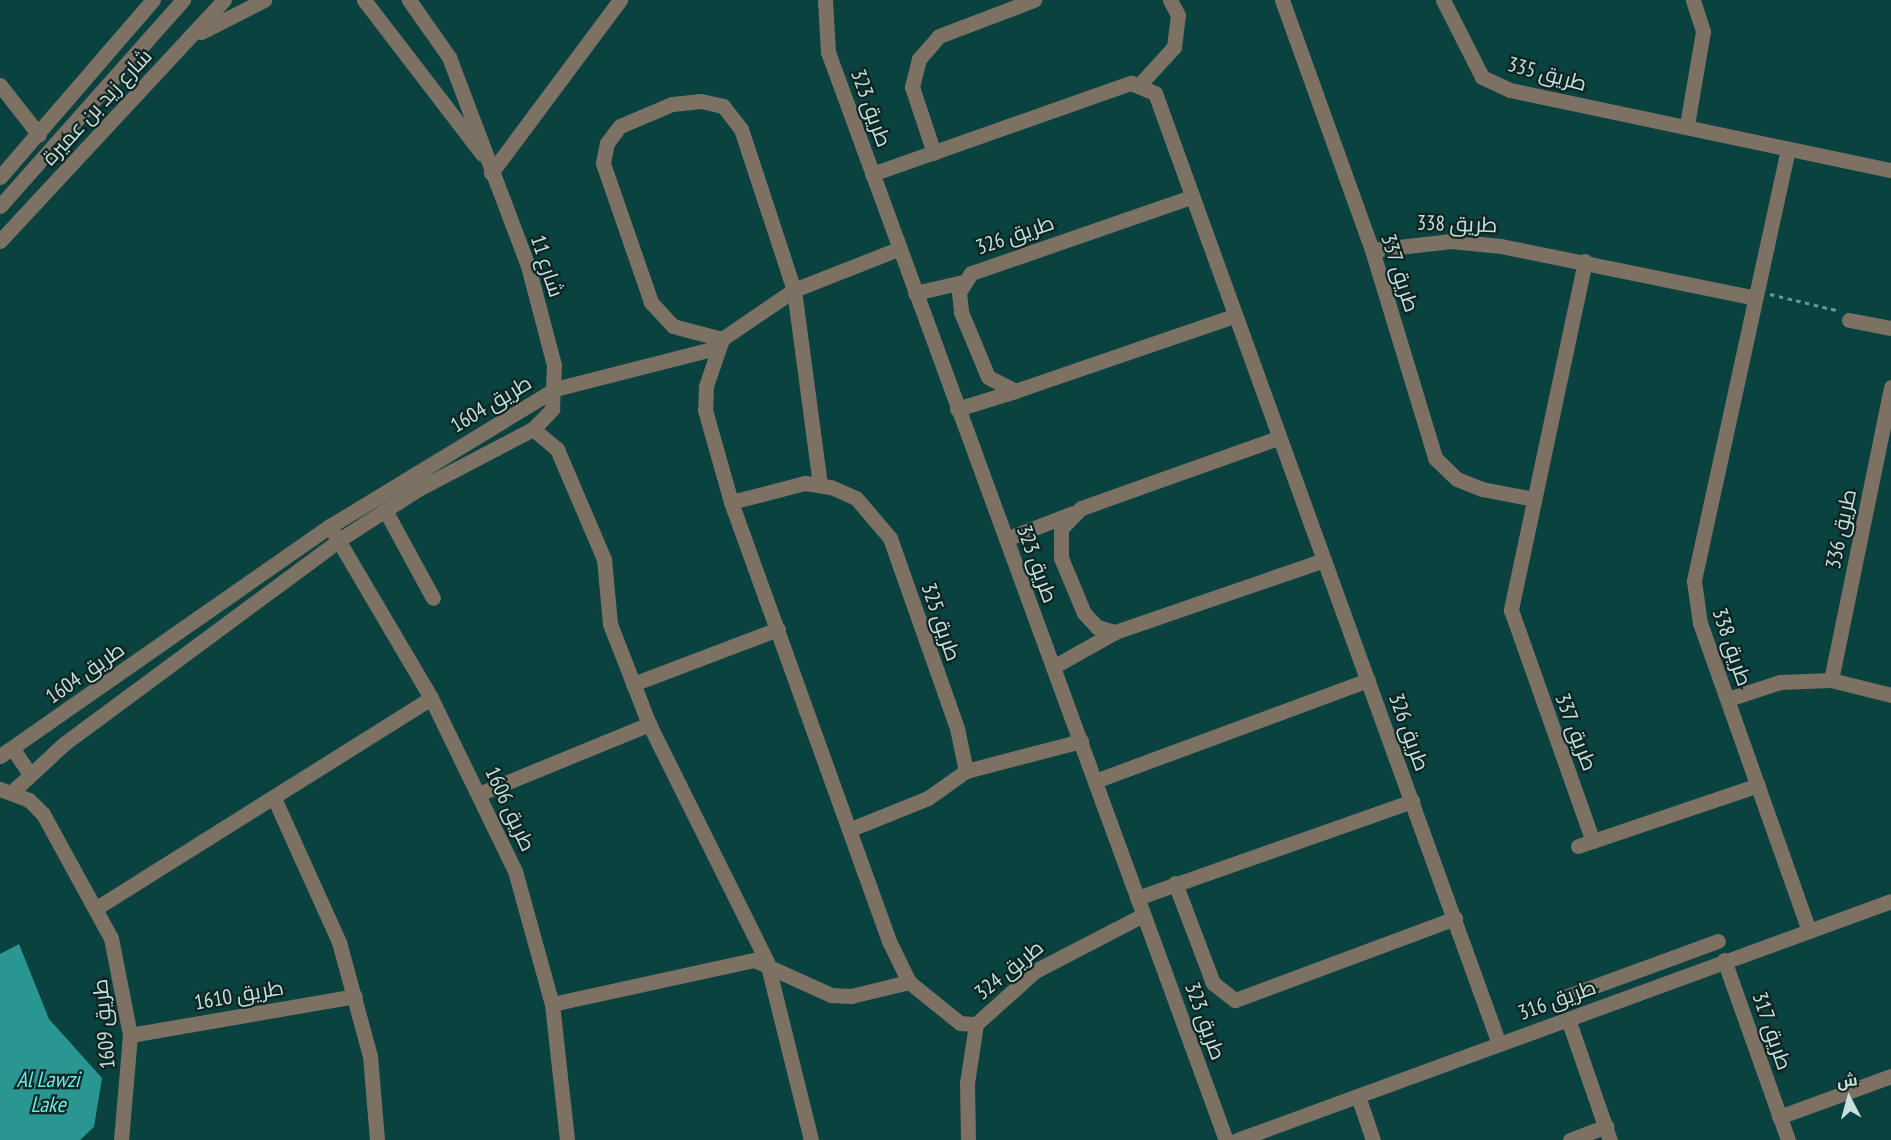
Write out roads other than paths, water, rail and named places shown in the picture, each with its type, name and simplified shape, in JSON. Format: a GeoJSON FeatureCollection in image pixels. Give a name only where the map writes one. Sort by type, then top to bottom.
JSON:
{"type":"FeatureCollection","features":[{"type":"Feature","properties":{"kind":"street"},"geometry":{"type":"LineString","coordinates":[[0,177],[39,135],[153,0]]}},
{"type":"Feature","properties":{"kind":"street","name":"شارع زيد بن عميرة"},"geometry":{"type":"LineString","coordinates":[[0,206],[183,0]]}},
{"type":"Feature","properties":{"kind":"street","name":"شارع زيد بن عميرة"},"geometry":{"type":"LineString","coordinates":[[0,241],[193,36],[224,0]]}},
{"type":"Feature","properties":{"kind":"street"},"geometry":{"type":"LineString","coordinates":[[193,36],[264,0]]}},
{"type":"Feature","properties":{"kind":"street","name":"شارع 11"},"geometry":{"type":"LineString","coordinates":[[364,0],[489,166]]}},
{"type":"Feature","properties":{"kind":"street","name":"شارع 11"},"geometry":{"type":"LineString","coordinates":[[409,0],[449,57],[528,266],[555,389]]}},
{"type":"Feature","properties":{"kind":"street"},"geometry":{"type":"LineString","coordinates":[[489,166],[620,0]]}},
{"type":"Feature","properties":{"kind":"street","name":"طريق 323"},"geometry":{"type":"LineString","coordinates":[[825,0],[828,52],[898,249],[1226,1140]]}},
{"type":"Feature","properties":{"kind":"street"},"geometry":{"type":"LineString","coordinates":[[934,153],[912,87],[919,59],[939,36],[1034,0]]}},
{"type":"Feature","properties":{"kind":"street"},"geometry":{"type":"LineString","coordinates":[[872,174],[1141,84],[1174,46],[1178,15],[1170,0]]}},
{"type":"Feature","properties":{"kind":"street","name":"طريق 337"},"geometry":{"type":"LineString","coordinates":[[1282,0],[1372,250],[1435,458],[1457,479],[1482,489],[1534,499]]}},
{"type":"Feature","properties":{"kind":"street","name":"طريق 335"},"geometry":{"type":"LineString","coordinates":[[1443,0],[1482,76],[1510,90],[1568,104],[1687,125],[1891,170]]}},
{"type":"Feature","properties":{"kind":"street"},"geometry":{"type":"LineString","coordinates":[[1687,125],[1703,32],[1693,0]]}},
{"type":"Feature","properties":{"kind":"street"},"geometry":{"type":"LineString","coordinates":[[0,84],[39,135]]}},
{"type":"Feature","properties":{"kind":"street","name":"طريق 326"},"geometry":{"type":"LineString","coordinates":[[1141,84],[1155,93],[1499,1044]]}},
{"type":"Feature","properties":{"kind":"street"},"geometry":{"type":"LineString","coordinates":[[719,344],[673,326],[651,302],[603,163],[608,143],[620,126],[672,104],[701,101],[723,106],[741,129],[794,290],[820,485]]}},
{"type":"Feature","properties":{"kind":"street","name":"طريق 338"},"geometry":{"type":"LineString","coordinates":[[1788,149],[1753,294],[1694,581],[1700,623],[1809,931]]}},
{"type":"Feature","properties":{"kind":"street","name":"طريق 326"},"geometry":{"type":"LineString","coordinates":[[1015,392],[988,377],[961,312],[963,282],[971,273],[1191,197]]}},
{"type":"Feature","properties":{"kind":"street","name":"طريق 338"},"geometry":{"type":"LineString","coordinates":[[1372,250],[1451,241],[1585,261],[1753,294]]}},
{"type":"Feature","properties":{"kind":"street"},"geometry":{"type":"LineString","coordinates":[[555,389],[719,344],[794,290],[898,249]]}},
{"type":"Feature","properties":{"kind":"street","name":"طريق 337"},"geometry":{"type":"LineString","coordinates":[[1585,261],[1534,499],[1513,623],[1593,841]]}},
{"type":"Feature","properties":{"kind":"street"},"geometry":{"type":"LineString","coordinates":[[915,293],[963,282]]}},
{"type":"Feature","properties":{"kind":"street"},"geometry":{"type":"LineString","coordinates":[[957,409],[1015,392],[1234,316]]}},
{"type":"Feature","properties":{"kind":"street"},"geometry":{"type":"LineString","coordinates":[[1849,320],[1891,328]]}},
{"type":"Feature","properties":{"kind":"street"},"geometry":{"type":"LineString","coordinates":[[719,344],[705,410],[731,502],[851,830],[909,982],[960,1023],[976,1024]]}},
{"type":"Feature","properties":{"kind":"street","name":"طريق 336"},"geometry":{"type":"LineString","coordinates":[[1831,680],[1891,387]]}},
{"type":"Feature","properties":{"kind":"street","name":"طريق 1604"},"geometry":{"type":"LineString","coordinates":[[98,907],[43,813],[6,791],[339,540],[385,510],[533,429],[552,409],[555,389]]}},
{"type":"Feature","properties":{"kind":"street","name":"طريق 1604"},"geometry":{"type":"LineString","coordinates":[[6,752],[330,526],[555,389]]}},
{"type":"Feature","properties":{"kind":"street"},"geometry":{"type":"LineString","coordinates":[[533,429],[557,449],[604,559],[610,624],[649,724],[767,962],[811,1140]]}},
{"type":"Feature","properties":{"kind":"street"},"geometry":{"type":"LineString","coordinates":[[1005,539],[1278,438]]}},
{"type":"Feature","properties":{"kind":"street","name":"طريق 325"},"geometry":{"type":"LineString","coordinates":[[731,502],[778,488],[820,485],[856,498],[890,538],[957,729],[966,771]]}},
{"type":"Feature","properties":{"kind":"street"},"geometry":{"type":"LineString","coordinates":[[385,510],[433,598]]}},
{"type":"Feature","properties":{"kind":"street"},"geometry":{"type":"LineString","coordinates":[[1073,513],[1061,529],[1061,558],[1084,613],[1097,627],[1115,632]]}},
{"type":"Feature","properties":{"kind":"street","name":"طريق 1606"},"geometry":{"type":"LineString","coordinates":[[330,526],[431,698],[481,793],[530,914],[552,1004],[567,1140]]}},
{"type":"Feature","properties":{"kind":"street"},"geometry":{"type":"LineString","coordinates":[[1053,667],[1115,632],[1323,560]]}},
{"type":"Feature","properties":{"kind":"street"},"geometry":{"type":"LineString","coordinates":[[633,684],[778,628]]}},
{"type":"Feature","properties":{"kind":"street"},"geometry":{"type":"LineString","coordinates":[[1095,781],[1368,680]]}},
{"type":"Feature","properties":{"kind":"street"},"geometry":{"type":"LineString","coordinates":[[1728,699],[1780,682],[1831,680],[1891,696]]}},
{"type":"Feature","properties":{"kind":"street"},"geometry":{"type":"LineString","coordinates":[[98,907],[431,698]]}},
{"type":"Feature","properties":{"kind":"street"},"geometry":{"type":"LineString","coordinates":[[481,793],[649,724]]}},
{"type":"Feature","properties":{"kind":"street"},"geometry":{"type":"LineString","coordinates":[[851,830],[928,798],[966,771],[1081,741]]}},
{"type":"Feature","properties":{"kind":"street"},"geometry":{"type":"LineString","coordinates":[[6,752],[30,774]]}},
{"type":"Feature","properties":{"kind":"street"},"geometry":{"type":"LineString","coordinates":[[1578,846],[1758,785]]}},
{"type":"Feature","properties":{"kind":"street"},"geometry":{"type":"LineString","coordinates":[[274,798],[321,894],[355,996],[370,1056],[377,1140]]}},
{"type":"Feature","properties":{"kind":"street"},"geometry":{"type":"LineString","coordinates":[[1137,898],[1412,801]]}},
{"type":"Feature","properties":{"kind":"street"},"geometry":{"type":"LineString","coordinates":[[1175,883],[1212,983],[1236,1000],[1455,918]]}},
{"type":"Feature","properties":{"kind":"street","name":"طريق 316"},"geometry":{"type":"LineString","coordinates":[[1237,1140],[1724,960],[1891,901]]}},
{"type":"Feature","properties":{"kind":"street","name":"طريق 1609"},"geometry":{"type":"LineString","coordinates":[[98,907],[120,970],[130,1035],[121,1140]]}},
{"type":"Feature","properties":{"kind":"street","name":"طريق 324"},"geometry":{"type":"LineString","coordinates":[[968,1140],[967,1083],[976,1024],[1035,971],[1143,915]]}},
{"type":"Feature","properties":{"kind":"street"},"geometry":{"type":"LineString","coordinates":[[1563,998],[1718,941]]}},
{"type":"Feature","properties":{"kind":"street","name":"طريق 317"},"geometry":{"type":"LineString","coordinates":[[1724,960],[1788,1140]]}},
{"type":"Feature","properties":{"kind":"street"},"geometry":{"type":"LineString","coordinates":[[552,1004],[742,961],[767,962],[799,984],[831,995],[851,996],[909,982]]}},
{"type":"Feature","properties":{"kind":"street","name":"طريق 1610"},"geometry":{"type":"LineString","coordinates":[[130,1035],[355,996]]}},
{"type":"Feature","properties":{"kind":"street"},"geometry":{"type":"LineString","coordinates":[[1568,1019],[1608,1133],[1570,1140]]}},
{"type":"Feature","properties":{"kind":"street"},"geometry":{"type":"LineString","coordinates":[[1779,1117],[1891,1076]]}},
{"type":"Feature","properties":{"kind":"street"},"geometry":{"type":"LineString","coordinates":[[1358,1096],[1373,1140]]}},
{"type":"Feature","properties":{"kind":"water","name":"Al Lawzi Lake"},"geometry":{"type":"Polygon","coordinates":[[[19,944],[49,1019],[102,1078],[94,1127],[80,1140],[0,1140],[0,954],[19,944]]]}}]}
